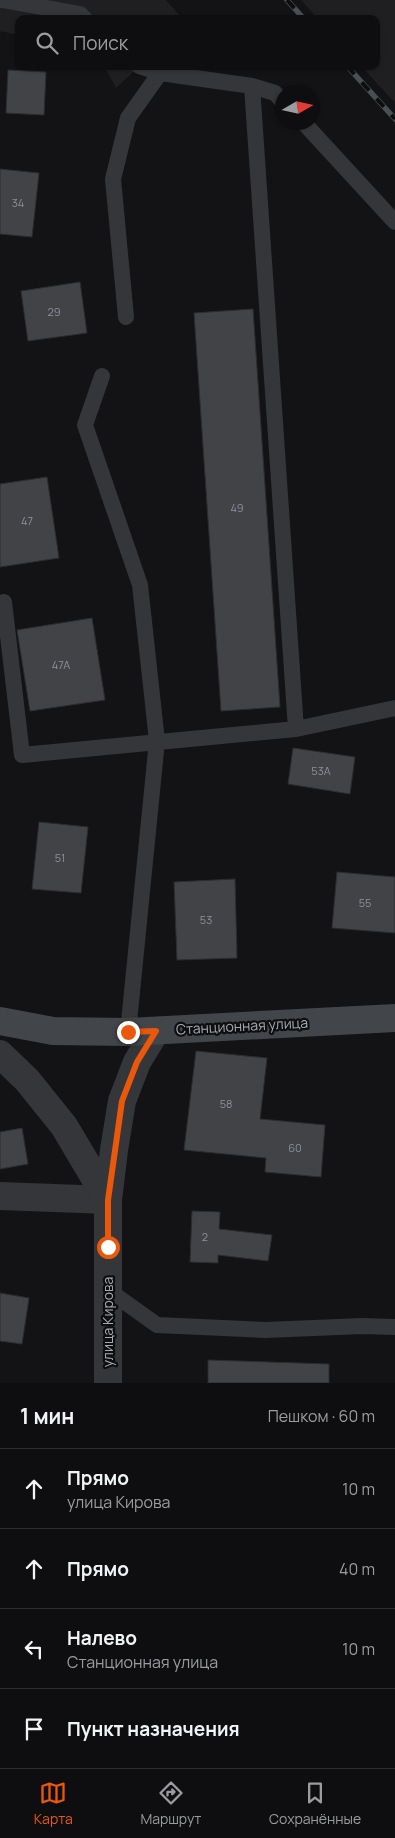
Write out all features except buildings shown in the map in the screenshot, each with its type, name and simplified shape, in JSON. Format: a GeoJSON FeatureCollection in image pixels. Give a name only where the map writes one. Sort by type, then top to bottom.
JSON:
{"type":"FeatureCollection","features":[{"type":"Feature","properties":{"kind":"main road","name":"Станционная улица"},"geometry":{"type":"LineString","coordinates":[[0,1021],[53,1031],[128,1032],[395,1018]]}},
{"type":"Feature","properties":{"kind":"street","name":"улица Кирова"},"geometry":{"type":"LineString","coordinates":[[108,1383],[108,1200],[122,1101],[137,1062],[156,1031]]}},
{"type":"Feature","properties":{"kind":"street"},"geometry":{"type":"LineString","coordinates":[[0,1054],[27,1080],[64,1126],[108,1200]]}},
{"type":"Feature","properties":{"kind":"street"},"geometry":{"type":"LineString","coordinates":[[0,1196],[108,1200]]}},
{"type":"Feature","properties":{"kind":"lane"},"geometry":{"type":"LineString","coordinates":[[2,0],[81,15]]}},
{"type":"Feature","properties":{"kind":"lane"},"geometry":{"type":"LineString","coordinates":[[151,70],[160,73],[252,86],[275,93]]}},
{"type":"Feature","properties":{"kind":"lane"},"geometry":{"type":"LineString","coordinates":[[126,317],[113,179],[128,118],[160,73]]}},
{"type":"Feature","properties":{"kind":"lane"},"geometry":{"type":"LineString","coordinates":[[252,86],[296,729]]}},
{"type":"Feature","properties":{"kind":"lane"},"geometry":{"type":"LineString","coordinates":[[310,130],[395,222]]}},
{"type":"Feature","properties":{"kind":"lane"},"geometry":{"type":"LineString","coordinates":[[102,376],[85,425],[140,586],[157,741],[128,1032]]}},
{"type":"Feature","properties":{"kind":"lane"},"geometry":{"type":"LineString","coordinates":[[4,602],[22,755],[296,729],[395,708]]}},
{"type":"Feature","properties":{"kind":"lane"},"geometry":{"type":"LineString","coordinates":[[108,1290],[157,1325],[265,1330],[362,1326],[395,1327]]}},
{"type":"Feature","properties":{"kind":"shaded area"},"geometry":{"type":"Polygon","coordinates":[[[0,0],[166,0],[179,15],[15,15],[15,34],[0,31],[0,0]]]}},
{"type":"Feature","properties":{"kind":"shaded area"},"geometry":{"type":"Polygon","coordinates":[[[301,0],[395,0],[395,103],[365,70],[380,70],[380,15],[314,15],[301,0]]]}},
{"type":"Feature","properties":{"kind":"shaded area"},"geometry":{"type":"Polygon","coordinates":[[[106,70],[136,70],[116,88],[106,70]]]}},
{"type":"Feature","properties":{"kind":"railway"},"geometry":{"type":"LineString","coordinates":[[287,0],[300,15]]}},
{"type":"Feature","properties":{"kind":"railway"},"geometry":{"type":"LineString","coordinates":[[351,70],[395,119]]}},
{"type":"Feature","properties":{"kind":"route"},"geometry":{"type":"LineString","coordinates":[[108,1247],[108,1200],[122,1101],[137,1062],[156,1031],[128,1032]]}}]}
